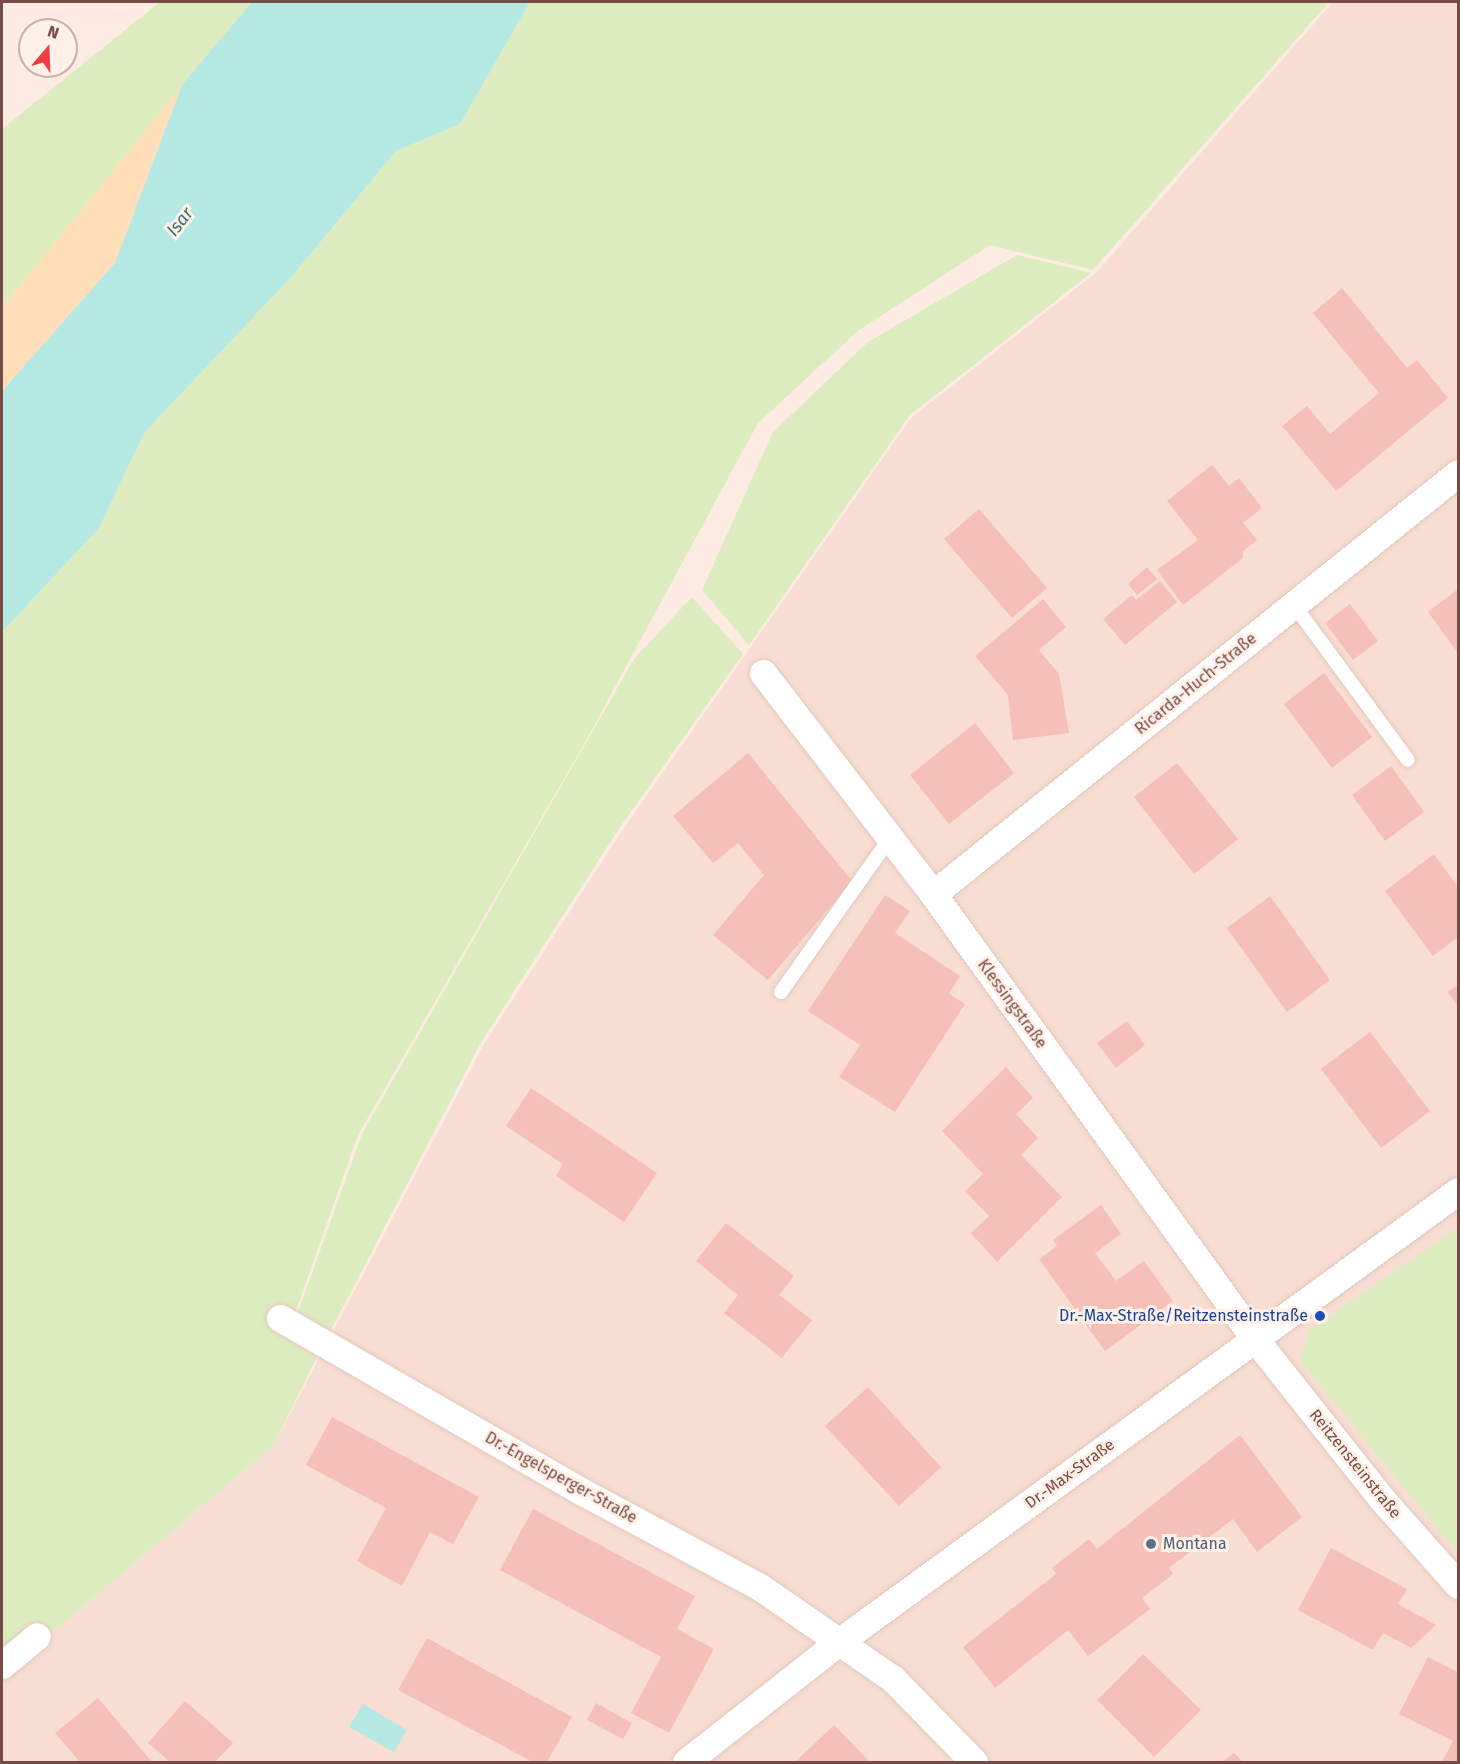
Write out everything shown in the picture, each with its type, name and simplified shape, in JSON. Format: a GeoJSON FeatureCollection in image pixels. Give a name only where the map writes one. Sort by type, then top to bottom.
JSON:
{"type":"FeatureCollection","features":[{"type":"Feature","properties":{"kind":"street","name":"Ricarda-Huch-Straße"},"geometry":{"type":"LineString","coordinates":[[933,894],[1458,473]]}},
{"type":"Feature","properties":{"kind":"street","name":"Klessingstraße"},"geometry":{"type":"LineString","coordinates":[[763,673],[933,894],[1256,1339]]}},
{"type":"Feature","properties":{"kind":"street","name":"Dr.-Max-Straße"},"geometry":{"type":"LineString","coordinates":[[686,1762],[840,1641],[1458,1191]]}},
{"type":"Feature","properties":{"kind":"street","name":"Dr.-Engelsperger-Straße"},"geometry":{"type":"LineString","coordinates":[[280,1318],[577,1489],[760,1587],[893,1679],[974,1762]]}},
{"type":"Feature","properties":{"kind":"street","name":"Reitzensteinstraße"},"geometry":{"type":"LineString","coordinates":[[1256,1339],[1381,1498],[1458,1585]]}},
{"type":"Feature","properties":{"kind":"street"},"geometry":{"type":"LineString","coordinates":[[2,1665],[37,1636]]}},
{"type":"Feature","properties":{"kind":"lane"},"geometry":{"type":"LineString","coordinates":[[1294,605],[1408,760]]}},
{"type":"Feature","properties":{"kind":"lane"},"geometry":{"type":"LineString","coordinates":[[781,992],[890,838]]}},
{"type":"Feature","properties":{"kind":"shaded area"},"geometry":{"type":"Polygon","coordinates":[[[1333,2],[1458,2],[1458,1762],[2,1762],[2,1675],[273,1446],[483,1046],[620,834],[911,418],[1097,272],[1333,2]]]}},
{"type":"Feature","properties":{"kind":"green space"},"geometry":{"type":"Polygon","coordinates":[[[160,2],[252,2],[2,308],[2,129],[65,78],[78,78],[78,68],[160,2]]]}},
{"type":"Feature","properties":{"kind":"green space"},"geometry":{"type":"Polygon","coordinates":[[[530,2],[1329,2],[1093,270],[990,245],[859,330],[758,423],[584,744],[358,1135],[286,1339],[317,1357],[273,1446],[2,1675],[2,632],[99,528],[144,433],[293,275],[396,151],[460,124],[530,2]]]}},
{"type":"Feature","properties":{"kind":"green space"},"geometry":{"type":"Polygon","coordinates":[[[1017,255],[1091,273],[910,415],[749,645],[702,590],[773,432],[868,342],[1017,255]]]}},
{"type":"Feature","properties":{"kind":"green space"},"geometry":{"type":"Polygon","coordinates":[[[692,597],[743,654],[620,827],[480,1044],[330,1332],[297,1315],[362,1134],[634,659],[692,597]]]}},
{"type":"Feature","properties":{"kind":"green space"},"geometry":{"type":"Polygon","coordinates":[[[1458,1228],[1458,1553],[1300,1361],[1309,1330],[1458,1228]]]}},
{"type":"Feature","properties":{"kind":"sand"},"geometry":{"type":"Polygon","coordinates":[[[182,85],[115,263],[2,391],[2,308],[182,85]]]}},
{"type":"Feature","properties":{"kind":"water","name":"Isar"},"geometry":{"type":"Polygon","coordinates":[[[252,2],[530,2],[460,124],[396,151],[293,275],[144,433],[99,528],[2,632],[2,391],[115,263],[182,85],[252,2]]]}},
{"type":"Feature","properties":{"kind":"water"},"geometry":{"type":"Polygon","coordinates":[[[363,1704],[407,1730],[394,1752],[349,1727],[363,1704]]]}},
{"type":"Feature","properties":{"kind":"building"},"geometry":{"type":"Polygon","coordinates":[[[1342,288],[1407,368],[1417,360],[1448,398],[1336,491],[1282,426],[1307,406],[1330,434],[1379,393],[1313,313],[1342,288]]]}},
{"type":"Feature","properties":{"kind":"building"},"geometry":{"type":"Polygon","coordinates":[[[1212,465],[1229,486],[1239,478],[1262,508],[1243,523],[1257,540],[1243,551],[1243,558],[1183,605],[1157,570],[1198,540],[1167,501],[1212,465]]]}},
{"type":"Feature","properties":{"kind":"building"},"geometry":{"type":"Polygon","coordinates":[[[979,509],[1047,588],[1012,618],[944,539],[979,509]]]}},
{"type":"Feature","properties":{"kind":"building"},"geometry":{"type":"Polygon","coordinates":[[[1147,567],[1157,579],[1137,595],[1128,584],[1147,567]]]}},
{"type":"Feature","properties":{"kind":"building"},"geometry":{"type":"Polygon","coordinates":[[[1160,581],[1177,602],[1125,645],[1103,619],[1132,595],[1136,600],[1160,581]]]}},
{"type":"Feature","properties":{"kind":"building"},"geometry":{"type":"Polygon","coordinates":[[[1458,589],[1458,653],[1428,612],[1458,589]]]}},
{"type":"Feature","properties":{"kind":"building"},"geometry":{"type":"Polygon","coordinates":[[[1043,599],[1066,627],[1039,650],[1059,674],[1069,733],[1013,740],[1008,695],[975,656],[1043,599]]]}},
{"type":"Feature","properties":{"kind":"building"},"geometry":{"type":"Polygon","coordinates":[[[1350,604],[1378,641],[1353,660],[1325,623],[1350,604]]]}},
{"type":"Feature","properties":{"kind":"building"},"geometry":{"type":"Polygon","coordinates":[[[1324,673],[1372,737],[1332,768],[1284,704],[1324,673]]]}},
{"type":"Feature","properties":{"kind":"building"},"geometry":{"type":"Polygon","coordinates":[[[975,723],[1014,773],[949,824],[910,775],[975,723]]]}},
{"type":"Feature","properties":{"kind":"building"},"geometry":{"type":"Polygon","coordinates":[[[748,753],[852,881],[768,980],[713,935],[764,875],[738,843],[713,863],[673,816],[748,753]]]}},
{"type":"Feature","properties":{"kind":"building"},"geometry":{"type":"Polygon","coordinates":[[[1177,763],[1238,839],[1194,874],[1134,797],[1177,763]]]}},
{"type":"Feature","properties":{"kind":"building"},"geometry":{"type":"Polygon","coordinates":[[[1391,766],[1424,812],[1385,841],[1352,795],[1391,766]]]}},
{"type":"Feature","properties":{"kind":"building"},"geometry":{"type":"Polygon","coordinates":[[[1434,854],[1458,887],[1458,937],[1433,956],[1385,891],[1434,854]]]}},
{"type":"Feature","properties":{"kind":"building"},"geometry":{"type":"Polygon","coordinates":[[[885,895],[910,911],[895,933],[960,976],[949,994],[965,1004],[895,1112],[839,1077],[860,1045],[808,1011],[885,895]]]}},
{"type":"Feature","properties":{"kind":"building"},"geometry":{"type":"Polygon","coordinates":[[[1270,896],[1330,980],[1287,1012],[1227,928],[1270,896]]]}},
{"type":"Feature","properties":{"kind":"building"},"geometry":{"type":"Polygon","coordinates":[[[1458,985],[1458,1007],[1448,992],[1458,985]]]}},
{"type":"Feature","properties":{"kind":"building"},"geometry":{"type":"Polygon","coordinates":[[[1127,1021],[1145,1045],[1116,1068],[1097,1043],[1127,1021]]]}},
{"type":"Feature","properties":{"kind":"building"},"geometry":{"type":"Polygon","coordinates":[[[1370,1032],[1430,1111],[1381,1148],[1321,1069],[1370,1032]]]}},
{"type":"Feature","properties":{"kind":"building"},"geometry":{"type":"Polygon","coordinates":[[[1006,1067],[1033,1098],[1016,1114],[1038,1138],[1021,1155],[1062,1197],[997,1262],[971,1233],[989,1216],[965,1191],[983,1174],[942,1131],[1006,1067]]]}},
{"type":"Feature","properties":{"kind":"building"},"geometry":{"type":"Polygon","coordinates":[[[531,1088],[657,1173],[624,1222],[556,1176],[563,1164],[506,1126],[531,1088]]]}},
{"type":"Feature","properties":{"kind":"building"},"geometry":{"type":"Polygon","coordinates":[[[1101,1205],[1121,1234],[1095,1253],[1116,1281],[1144,1261],[1173,1301],[1105,1351],[1039,1259],[1057,1246],[1053,1240],[1101,1205]]]}},
{"type":"Feature","properties":{"kind":"building"},"geometry":{"type":"Polygon","coordinates":[[[726,1223],[794,1276],[779,1295],[812,1320],[782,1358],[724,1313],[738,1295],[696,1261],[726,1223]]]}},
{"type":"Feature","properties":{"kind":"building"},"geometry":{"type":"Polygon","coordinates":[[[868,1387],[941,1467],[899,1506],[825,1426],[868,1387]]]}},
{"type":"Feature","properties":{"kind":"building"},"geometry":{"type":"Polygon","coordinates":[[[332,1417],[479,1497],[453,1544],[430,1532],[402,1586],[357,1561],[386,1508],[306,1465],[332,1417]]]}},
{"type":"Feature","properties":{"kind":"building","name":"Montana"},"geometry":{"type":"Polygon","coordinates":[[[1240,1435],[1302,1517],[1257,1552],[1233,1519],[1169,1568],[1173,1574],[1142,1598],[1150,1609],[1088,1656],[1068,1630],[995,1688],[963,1647],[1056,1574],[1052,1568],[1089,1539],[1097,1549],[1240,1435]]]}},
{"type":"Feature","properties":{"kind":"building"},"geometry":{"type":"Polygon","coordinates":[[[533,1509],[695,1596],[677,1629],[714,1649],[669,1733],[631,1713],[661,1657],[500,1570],[533,1509]]]}},
{"type":"Feature","properties":{"kind":"building"},"geometry":{"type":"Polygon","coordinates":[[[1331,1548],[1407,1589],[1398,1604],[1436,1625],[1411,1648],[1383,1633],[1373,1650],[1298,1610],[1331,1548]]]}},
{"type":"Feature","properties":{"kind":"building"},"geometry":{"type":"Polygon","coordinates":[[[427,1638],[572,1717],[547,1762],[533,1762],[398,1690],[427,1638]]]}},
{"type":"Feature","properties":{"kind":"building"},"geometry":{"type":"Polygon","coordinates":[[[1143,1654],[1201,1710],[1154,1757],[1097,1700],[1143,1654]]]}},
{"type":"Feature","properties":{"kind":"building"},"geometry":{"type":"Polygon","coordinates":[[[1428,1657],[1458,1672],[1458,1762],[1442,1762],[1453,1741],[1399,1714],[1428,1657]]]}},
{"type":"Feature","properties":{"kind":"building"},"geometry":{"type":"Polygon","coordinates":[[[98,1698],[152,1762],[80,1762],[55,1733],[98,1698]]]}},
{"type":"Feature","properties":{"kind":"building"},"geometry":{"type":"Polygon","coordinates":[[[185,1701],[233,1743],[215,1762],[170,1762],[148,1743],[185,1701]]]}},
{"type":"Feature","properties":{"kind":"building"},"geometry":{"type":"Polygon","coordinates":[[[596,1703],[632,1723],[623,1739],[587,1720],[596,1703]]]}},
{"type":"Feature","properties":{"kind":"building"},"geometry":{"type":"Polygon","coordinates":[[[834,1725],[870,1762],[795,1762],[834,1725]]]}},
{"type":"Feature","properties":{"kind":"building"},"geometry":{"type":"Polygon","coordinates":[[[1234,1753],[1243,1762],[1223,1762],[1234,1753]]]}},
{"type":"Feature","properties":{"kind":"place","name":"Dr.-Max-Straße/Reitzensteinstraße"},"geometry":{"type":"Point","coordinates":[1320,1316]}},
{"type":"Feature","properties":{"kind":"place","name":"Montana"},"geometry":{"type":"Point","coordinates":[1151,1544]}}]}
